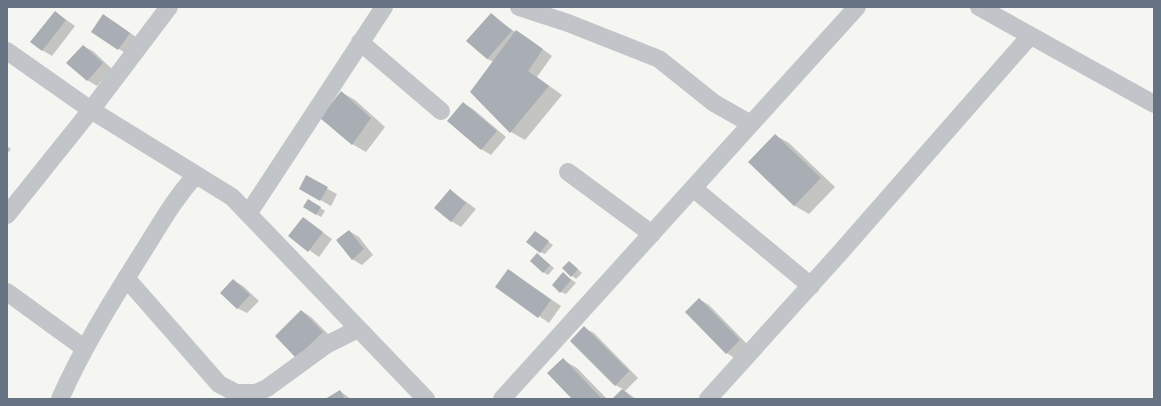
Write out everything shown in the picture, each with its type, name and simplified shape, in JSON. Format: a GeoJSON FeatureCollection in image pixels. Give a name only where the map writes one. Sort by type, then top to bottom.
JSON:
{"type":"FeatureCollection","features":[{"type":"Feature","properties":{"kind":"street"},"geometry":{"type":"LineString","coordinates":[[7,215],[91,110],[169,7]]}},
{"type":"Feature","properties":{"kind":"street"},"geometry":{"type":"LineString","coordinates":[[248,214],[384,7]]}},
{"type":"Feature","properties":{"kind":"street"},"geometry":{"type":"LineString","coordinates":[[519,7],[568,23],[659,59],[714,103],[751,124]]}},
{"type":"Feature","properties":{"kind":"street"},"geometry":{"type":"LineString","coordinates":[[502,399],[857,7]]}},
{"type":"Feature","properties":{"kind":"street"},"geometry":{"type":"LineString","coordinates":[[979,7],[1154,104]]}},
{"type":"Feature","properties":{"kind":"street"},"geometry":{"type":"LineString","coordinates":[[708,399],[811,286],[1030,36]]}},
{"type":"Feature","properties":{"kind":"street"},"geometry":{"type":"LineString","coordinates":[[360,42],[441,111]]}},
{"type":"Feature","properties":{"kind":"street"},"geometry":{"type":"LineString","coordinates":[[7,51],[91,110],[232,197],[426,399]]}},
{"type":"Feature","properties":{"kind":"street"},"geometry":{"type":"LineString","coordinates":[[568,172],[652,234]]}},
{"type":"Feature","properties":{"kind":"street"},"geometry":{"type":"LineString","coordinates":[[60,399],[84,348],[126,278],[179,194],[196,175]]}},
{"type":"Feature","properties":{"kind":"street"},"geometry":{"type":"LineString","coordinates":[[693,188],[811,286]]}},
{"type":"Feature","properties":{"kind":"street"},"geometry":{"type":"LineString","coordinates":[[126,278],[219,384],[236,393],[256,393],[266,388],[314,353],[358,328]]}},
{"type":"Feature","properties":{"kind":"street"},"geometry":{"type":"LineString","coordinates":[[7,292],[84,348]]}},
{"type":"Feature","properties":{"kind":"building"},"geometry":{"type":"Polygon","coordinates":[[[55,11],[66,20],[42,51],[30,42],[55,11]]]}},
{"type":"Feature","properties":{"kind":"building"},"geometry":{"type":"Polygon","coordinates":[[[491,13],[512,31],[487,59],[466,41],[491,13]]]}},
{"type":"Feature","properties":{"kind":"building"},"geometry":{"type":"Polygon","coordinates":[[[103,14],[130,33],[118,50],[91,32],[103,14]]]}},
{"type":"Feature","properties":{"kind":"building"},"geometry":{"type":"Polygon","coordinates":[[[516,30],[543,49],[528,71],[549,86],[510,133],[470,92],[516,30]]]}},
{"type":"Feature","properties":{"kind":"building"},"geometry":{"type":"Polygon","coordinates":[[[83,45],[103,63],[87,81],[66,63],[83,45]]]}},
{"type":"Feature","properties":{"kind":"building"},"geometry":{"type":"Polygon","coordinates":[[[341,91],[371,118],[352,145],[320,118],[341,91]]]}},
{"type":"Feature","properties":{"kind":"building"},"geometry":{"type":"Polygon","coordinates":[[[463,102],[497,131],[481,150],[447,121],[463,102]]]}},
{"type":"Feature","properties":{"kind":"building"},"geometry":{"type":"Polygon","coordinates":[[[775,134],[821,178],[794,206],[748,162],[775,134]]]}},
{"type":"Feature","properties":{"kind":"building"},"geometry":{"type":"Polygon","coordinates":[[[306,175],[328,187],[320,201],[299,189],[306,175]]]}},
{"type":"Feature","properties":{"kind":"building"},"geometry":{"type":"Polygon","coordinates":[[[450,189],[466,203],[451,222],[434,208],[450,189]]]}},
{"type":"Feature","properties":{"kind":"building"},"geometry":{"type":"Polygon","coordinates":[[[308,199],[321,207],[316,215],[303,207],[308,199]]]}},
{"type":"Feature","properties":{"kind":"building"},"geometry":{"type":"Polygon","coordinates":[[[303,217],[323,232],[308,252],[288,236],[303,217]]]}},
{"type":"Feature","properties":{"kind":"building"},"geometry":{"type":"Polygon","coordinates":[[[349,230],[364,249],[352,260],[336,240],[349,230]]]}},
{"type":"Feature","properties":{"kind":"building"},"geometry":{"type":"Polygon","coordinates":[[[535,231],[549,241],[540,253],[526,242],[535,231]]]}},
{"type":"Feature","properties":{"kind":"building"},"geometry":{"type":"Polygon","coordinates":[[[537,253],[550,265],[543,273],[530,261],[537,253]]]}},
{"type":"Feature","properties":{"kind":"building"},"geometry":{"type":"Polygon","coordinates":[[[569,261],[578,269],[571,277],[562,268],[569,261]]]}},
{"type":"Feature","properties":{"kind":"building"},"geometry":{"type":"Polygon","coordinates":[[[508,269],[551,300],[538,318],[495,287],[508,269]]]}},
{"type":"Feature","properties":{"kind":"building"},"geometry":{"type":"Polygon","coordinates":[[[563,272],[571,280],[560,293],[552,285],[563,272]]]}},
{"type":"Feature","properties":{"kind":"building"},"geometry":{"type":"Polygon","coordinates":[[[233,279],[250,295],[237,309],[220,293],[233,279]]]}},
{"type":"Feature","properties":{"kind":"building"},"geometry":{"type":"Polygon","coordinates":[[[699,298],[740,340],[726,354],[685,312],[699,298]]]}},
{"type":"Feature","properties":{"kind":"building"},"geometry":{"type":"Polygon","coordinates":[[[301,310],[323,332],[296,358],[275,336],[301,310]]]}},
{"type":"Feature","properties":{"kind":"building"},"geometry":{"type":"Polygon","coordinates":[[[584,326],[629,371],[615,386],[570,341],[584,326]]]}},
{"type":"Feature","properties":{"kind":"building"},"geometry":{"type":"Polygon","coordinates":[[[563,358],[602,399],[572,399],[547,373],[563,358]]]}},
{"type":"Feature","properties":{"kind":"building"},"geometry":{"type":"Polygon","coordinates":[[[622,389],[633,399],[612,399],[622,389]]]}},
{"type":"Feature","properties":{"kind":"building"},"geometry":{"type":"Polygon","coordinates":[[[340,390],[345,399],[325,399],[340,390]]]}}]}
